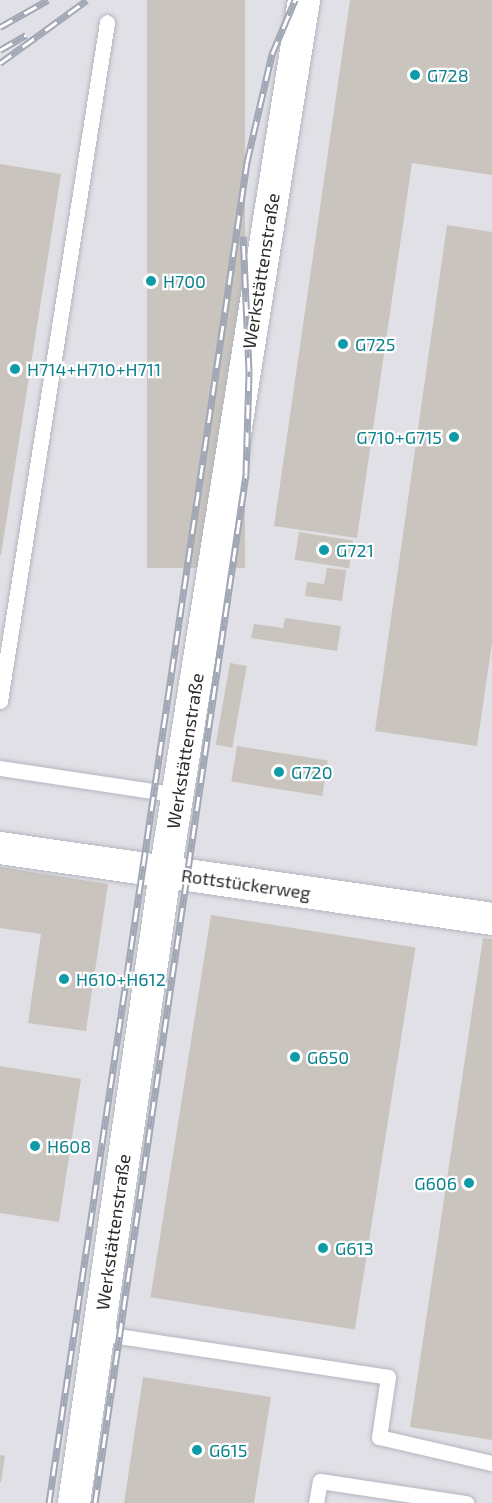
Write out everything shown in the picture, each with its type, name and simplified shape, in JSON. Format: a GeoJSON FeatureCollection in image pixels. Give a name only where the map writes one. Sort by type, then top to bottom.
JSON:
{"type":"FeatureCollection","features":[{"type":"Feature","properties":{"kind":"street","name":"Werkstättenstraße"},"geometry":{"type":"LineString","coordinates":[[74,1503],[165,873],[304,0]]}},
{"type":"Feature","properties":{"kind":"street","name":"Rottstückerweg"},"geometry":{"type":"LineString","coordinates":[[0,848],[492,919]]}},
{"type":"Feature","properties":{"kind":"lane"},"geometry":{"type":"LineString","coordinates":[[0,701],[107,22]]}},
{"type":"Feature","properties":{"kind":"lane"},"geometry":{"type":"LineString","coordinates":[[0,768],[178,795]]}},
{"type":"Feature","properties":{"kind":"lane"},"geometry":{"type":"LineString","coordinates":[[98,1333],[388,1377],[379,1437],[492,1463]]}},
{"type":"Feature","properties":{"kind":"lane"},"geometry":{"type":"LineString","coordinates":[[316,1503],[320,1481],[385,1497],[466,1503]]}},
{"type":"Feature","properties":{"kind":"shaded area"},"geometry":{"type":"Polygon","coordinates":[[[0,0],[492,0],[492,1503],[0,1503],[0,0]]]}},
{"type":"Feature","properties":{"kind":"building"},"geometry":{"type":"Polygon","coordinates":[[[147,0],[245,0],[245,568],[147,568],[147,0]]]}},
{"type":"Feature","properties":{"kind":"building"},"geometry":{"type":"Polygon","coordinates":[[[350,0],[492,0],[492,175],[412,163],[357,538],[274,526],[350,0]]]}},
{"type":"Feature","properties":{"kind":"building","name":"H714+H710+H711"},"geometry":{"type":"Polygon","coordinates":[[[0,164],[61,174],[1,555],[0,555],[0,164]]]}},
{"type":"Feature","properties":{"kind":"building","name":"G710+G715"},"geometry":{"type":"Polygon","coordinates":[[[447,225],[492,232],[492,643],[477,746],[375,731],[447,225]]]}},
{"type":"Feature","properties":{"kind":"building","name":"G721"},"geometry":{"type":"Polygon","coordinates":[[[299,532],[353,541],[349,568],[295,560],[299,532]]]}},
{"type":"Feature","properties":{"kind":"building","name":"G721"},"geometry":{"type":"Polygon","coordinates":[[[327,568],[346,570],[342,601],[305,596],[307,582],[324,584],[327,568]]]}},
{"type":"Feature","properties":{"kind":"building"},"geometry":{"type":"Polygon","coordinates":[[[285,618],[341,626],[337,651],[251,638],[254,624],[283,628],[285,618]]]}},
{"type":"Feature","properties":{"kind":"building"},"geometry":{"type":"Polygon","coordinates":[[[230,663],[247,666],[232,748],[216,745],[230,663]]]}},
{"type":"Feature","properties":{"kind":"building","name":"G720"},"geometry":{"type":"Polygon","coordinates":[[[237,746],[328,760],[322,796],[231,782],[237,746]]]}},
{"type":"Feature","properties":{"kind":"building","name":"H610+H612"},"geometry":{"type":"Polygon","coordinates":[[[0,867],[108,884],[86,1031],[28,1023],[41,934],[0,928],[0,867]]]}},
{"type":"Feature","properties":{"kind":"building","name":"G650"},"geometry":{"type":"Polygon","coordinates":[[[211,915],[415,947],[355,1330],[150,1297],[211,915]]]}},
{"type":"Feature","properties":{"kind":"building","name":"G606"},"geometry":{"type":"Polygon","coordinates":[[[483,938],[492,939],[492,1440],[410,1427],[483,938]]]}},
{"type":"Feature","properties":{"kind":"building","name":"H608"},"geometry":{"type":"Polygon","coordinates":[[[0,1066],[81,1079],[59,1222],[0,1213],[0,1066]]]}},
{"type":"Feature","properties":{"kind":"building","name":"G615"},"geometry":{"type":"Polygon","coordinates":[[[143,1377],[271,1397],[254,1503],[124,1503],[143,1377]]]}},
{"type":"Feature","properties":{"kind":"building"},"geometry":{"type":"Polygon","coordinates":[[[0,1455],[5,1456],[1,1482],[0,1482],[0,1455]]]}},
{"type":"Feature","properties":{"kind":"railway"},"geometry":{"type":"LineString","coordinates":[[0,27],[48,0]]}},
{"type":"Feature","properties":{"kind":"railway"},"geometry":{"type":"LineString","coordinates":[[0,63],[87,0]]}},
{"type":"Feature","properties":{"kind":"railway"},"geometry":{"type":"LineString","coordinates":[[49,1503],[247,162],[272,54],[295,0]]}},
{"type":"Feature","properties":{"kind":"railway"},"geometry":{"type":"LineString","coordinates":[[0,50],[26,35]]}},
{"type":"Feature","properties":{"kind":"railway"},"geometry":{"type":"LineString","coordinates":[[95,1503],[246,474],[249,371],[243,236]]}},
{"type":"Feature","properties":{"kind":"place","name":"G728"},"geometry":{"type":"Point","coordinates":[415,75]}},
{"type":"Feature","properties":{"kind":"place","name":"H700"},"geometry":{"type":"Point","coordinates":[151,281]}},
{"type":"Feature","properties":{"kind":"place","name":"G725"},"geometry":{"type":"Point","coordinates":[343,344]}},
{"type":"Feature","properties":{"kind":"place","name":"H714+H710+H711"},"geometry":{"type":"Point","coordinates":[15,369]}},
{"type":"Feature","properties":{"kind":"place","name":"G710+G715"},"geometry":{"type":"Point","coordinates":[454,437]}},
{"type":"Feature","properties":{"kind":"place","name":"G721"},"geometry":{"type":"Point","coordinates":[324,550]}},
{"type":"Feature","properties":{"kind":"place","name":"G720"},"geometry":{"type":"Point","coordinates":[279,772]}},
{"type":"Feature","properties":{"kind":"place","name":"H610+H612"},"geometry":{"type":"Point","coordinates":[64,979]}},
{"type":"Feature","properties":{"kind":"place","name":"G650"},"geometry":{"type":"Point","coordinates":[295,1057]}},
{"type":"Feature","properties":{"kind":"place","name":"H608"},"geometry":{"type":"Point","coordinates":[35,1146]}},
{"type":"Feature","properties":{"kind":"place","name":"G606"},"geometry":{"type":"Point","coordinates":[469,1183]}},
{"type":"Feature","properties":{"kind":"place","name":"G613"},"geometry":{"type":"Point","coordinates":[323,1248]}},
{"type":"Feature","properties":{"kind":"place","name":"G615"},"geometry":{"type":"Point","coordinates":[197,1450]}}]}
